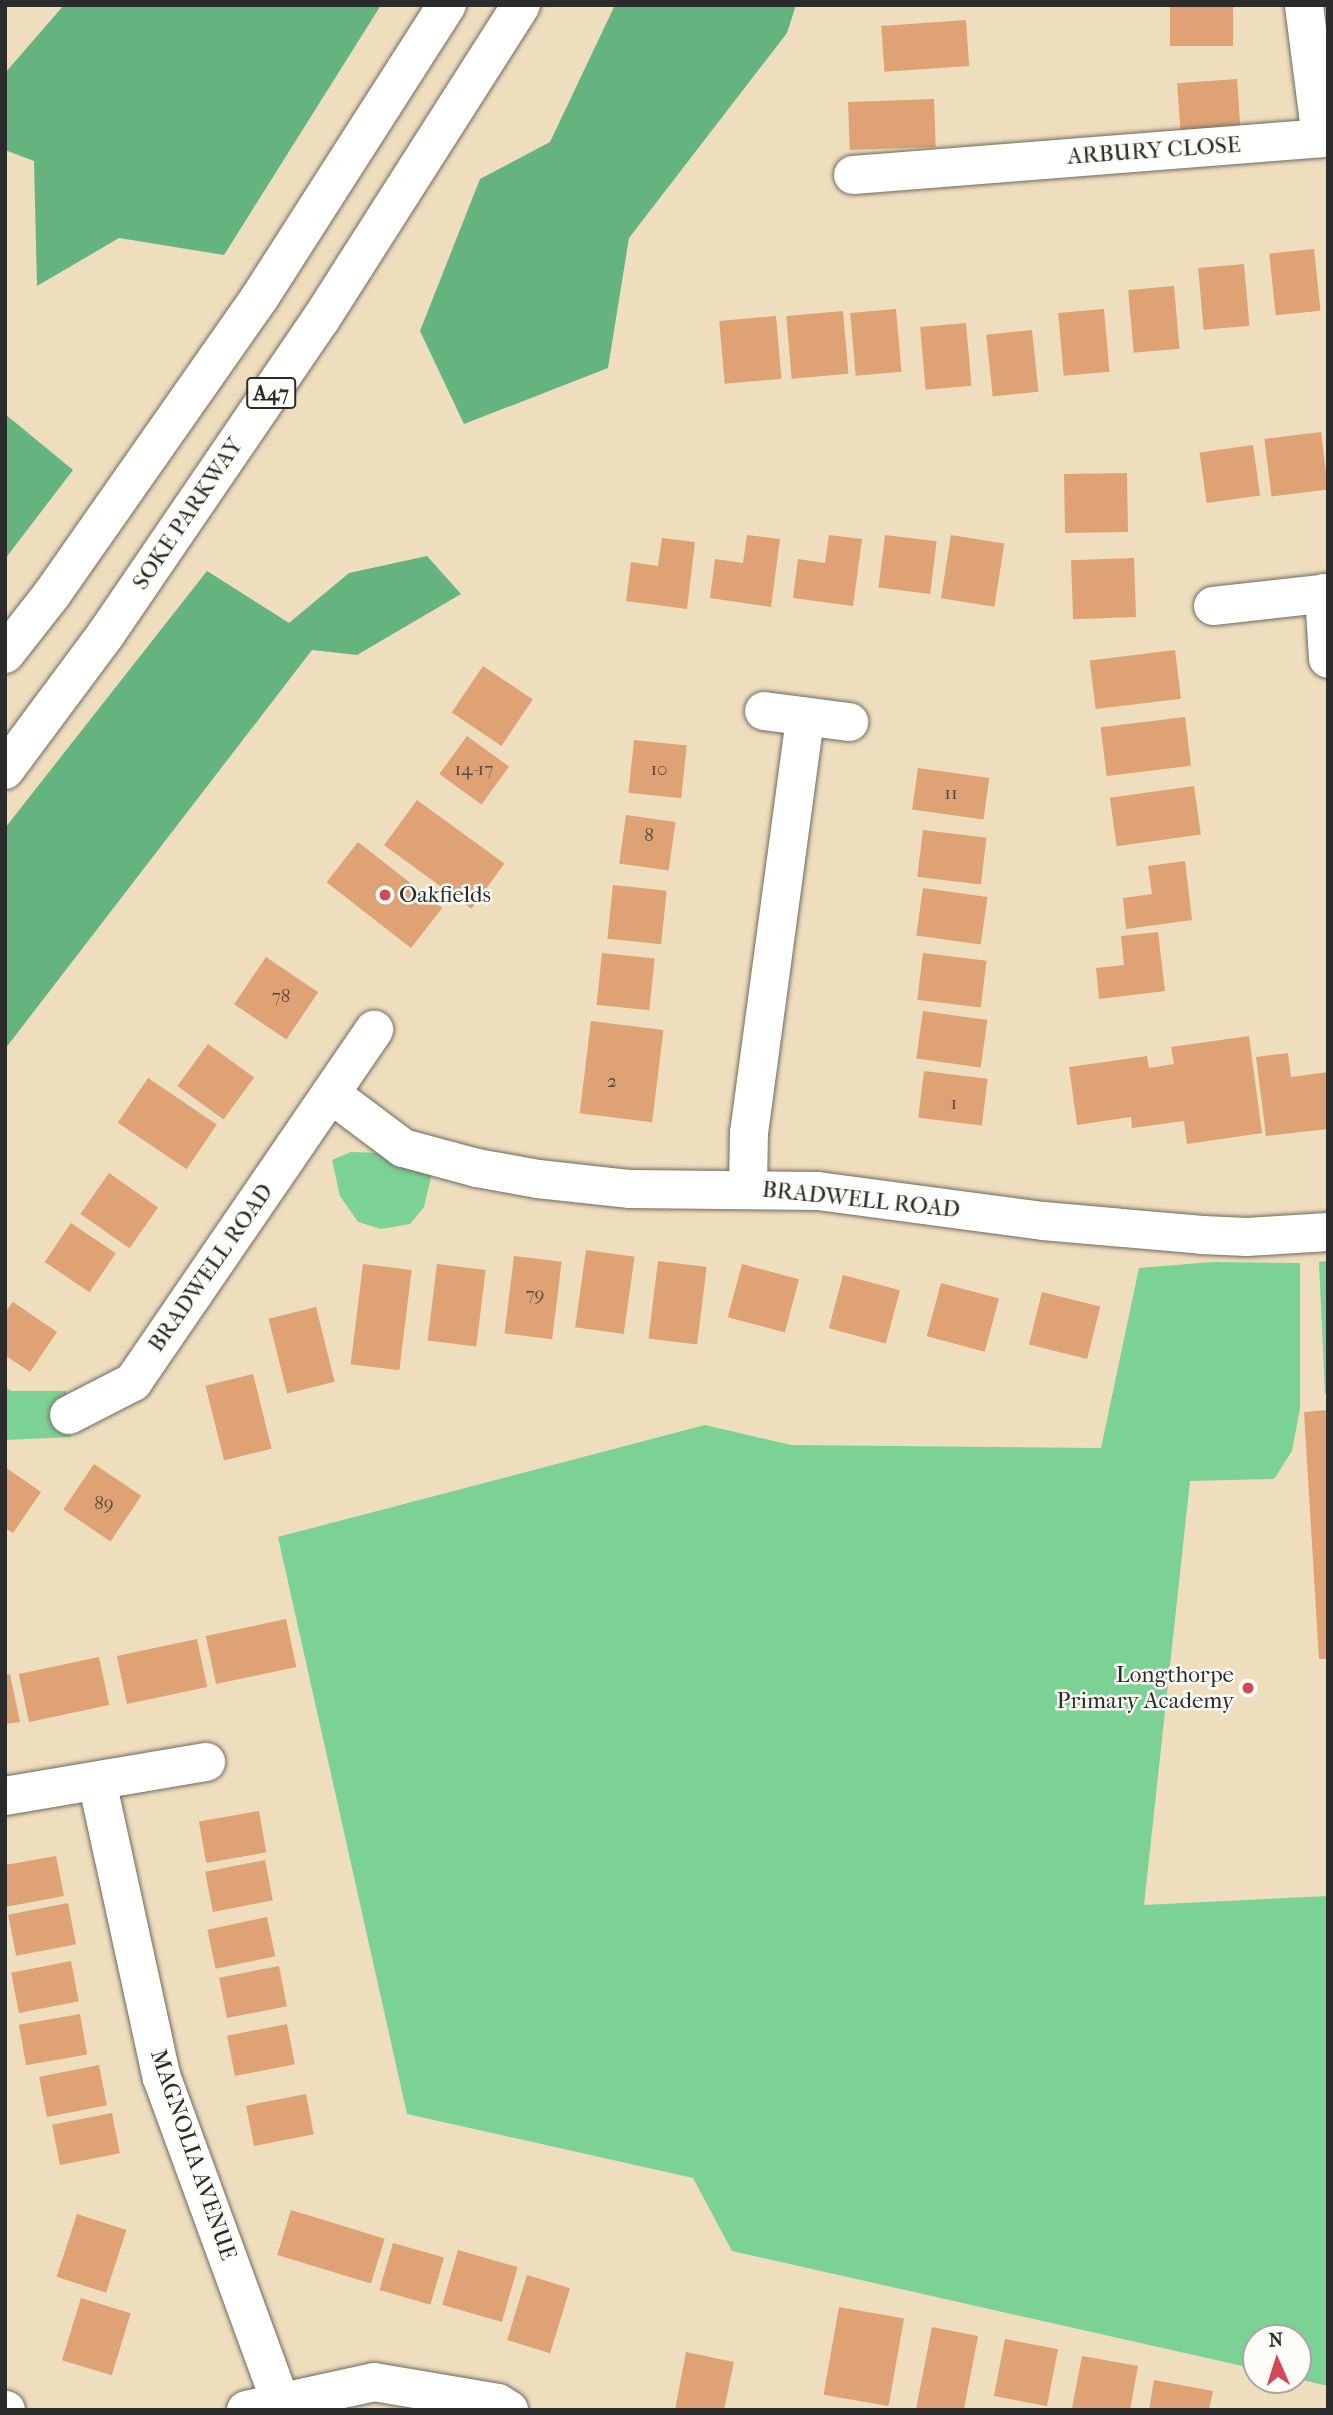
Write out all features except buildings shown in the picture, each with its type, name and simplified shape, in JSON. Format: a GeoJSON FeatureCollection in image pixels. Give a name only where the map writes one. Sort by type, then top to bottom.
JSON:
{"type":"FeatureCollection","features":[{"type":"Feature","properties":{"kind":"main road","name":"A47"},"geometry":{"type":"LineString","coordinates":[[5,654],[52,594],[260,297],[447,5]]}},
{"type":"Feature","properties":{"kind":"main road","name":"SOKE PARKWAY"},"geometry":{"type":"LineString","coordinates":[[5,770],[106,634],[321,319],[521,5]]}},
{"type":"Feature","properties":{"kind":"main road","name":"ARBURY CLOSE"},"geometry":{"type":"LineString","coordinates":[[853,175],[1321,138],[1304,5]]}},
{"type":"Feature","properties":{"kind":"main road"},"geometry":{"type":"LineString","coordinates":[[1213,606],[1326,593],[1328,659]]}},
{"type":"Feature","properties":{"kind":"main road"},"geometry":{"type":"LineString","coordinates":[[764,711],[849,722]]}},
{"type":"Feature","properties":{"kind":"main road"},"geometry":{"type":"LineString","coordinates":[[748,1188],[749,1133],[805,717]]}},
{"type":"Feature","properties":{"kind":"main road","name":"BRADWELL ROAD"},"geometry":{"type":"LineString","coordinates":[[68,1415],[133,1382],[374,1030]]}},
{"type":"Feature","properties":{"kind":"main road","name":"BRADWELL ROAD"},"geometry":{"type":"LineString","coordinates":[[331,1094],[402,1148],[477,1168],[630,1189],[748,1188],[818,1191],[1042,1221],[1202,1235],[1247,1237],[1328,1232]]}},
{"type":"Feature","properties":{"kind":"main road"},"geometry":{"type":"LineString","coordinates":[[5,1796],[206,1762]]}},
{"type":"Feature","properties":{"kind":"main road","name":"MAGNOLIA AVENUE"},"geometry":{"type":"LineString","coordinates":[[97,1781],[162,2078],[263,2405]]}},
{"type":"Feature","properties":{"kind":"main road"},"geometry":{"type":"LineString","coordinates":[[263,2405],[374,2382],[498,2403],[509,2410]]}},
{"type":"Feature","properties":{"kind":"green space"},"geometry":{"type":"Polygon","coordinates":[[[64,5],[381,5],[224,255],[119,238],[37,286],[34,161],[5,150],[5,73],[64,5]]]}},
{"type":"Feature","properties":{"kind":"green space"},"geometry":{"type":"Polygon","coordinates":[[[615,5],[796,5],[787,33],[629,238],[608,368],[464,424],[420,331],[480,179],[550,142],[615,5]]]}},
{"type":"Feature","properties":{"kind":"green space"},"geometry":{"type":"Polygon","coordinates":[[[5,414],[73,470],[5,559],[5,414]]]}},
{"type":"Feature","properties":{"kind":"green space"},"geometry":{"type":"Polygon","coordinates":[[[427,556],[461,594],[357,655],[312,650],[5,1049],[5,828],[207,571],[289,623],[349,573],[427,556]]]}},
{"type":"Feature","properties":{"kind":"green space"},"geometry":{"type":"Polygon","coordinates":[[[351,1152],[382,1153],[432,1173],[424,1207],[410,1224],[381,1229],[358,1222],[340,1196],[332,1160],[351,1152]]]}},
{"type":"Feature","properties":{"kind":"green space"},"geometry":{"type":"Polygon","coordinates":[[[1328,1261],[1328,1394],[1325,1394],[1319,1262],[1328,1261]]]}},
{"type":"Feature","properties":{"kind":"green space"},"geometry":{"type":"Polygon","coordinates":[[[1213,1262],[1300,1263],[1300,1408],[1292,1451],[1274,1479],[1190,1481],[1144,1905],[1328,1896],[1328,2386],[1312,2382],[1312,2324],[1242,2324],[1242,2366],[732,2251],[693,2178],[407,2114],[278,1537],[705,1425],[791,1445],[1101,1448],[1139,1268],[1213,1262]]]}},
{"type":"Feature","properties":{"kind":"green space"},"geometry":{"type":"Polygon","coordinates":[[[5,1387],[11,1391],[66,1391],[71,1437],[5,1440],[5,1387]]]}},
{"type":"Feature","properties":{"kind":"place","name":"Oakfields"},"geometry":{"type":"Point","coordinates":[385,895]}},
{"type":"Feature","properties":{"kind":"place","name":"Longthorpe Primary Academy"},"geometry":{"type":"Point","coordinates":[1248,1688]}}]}
